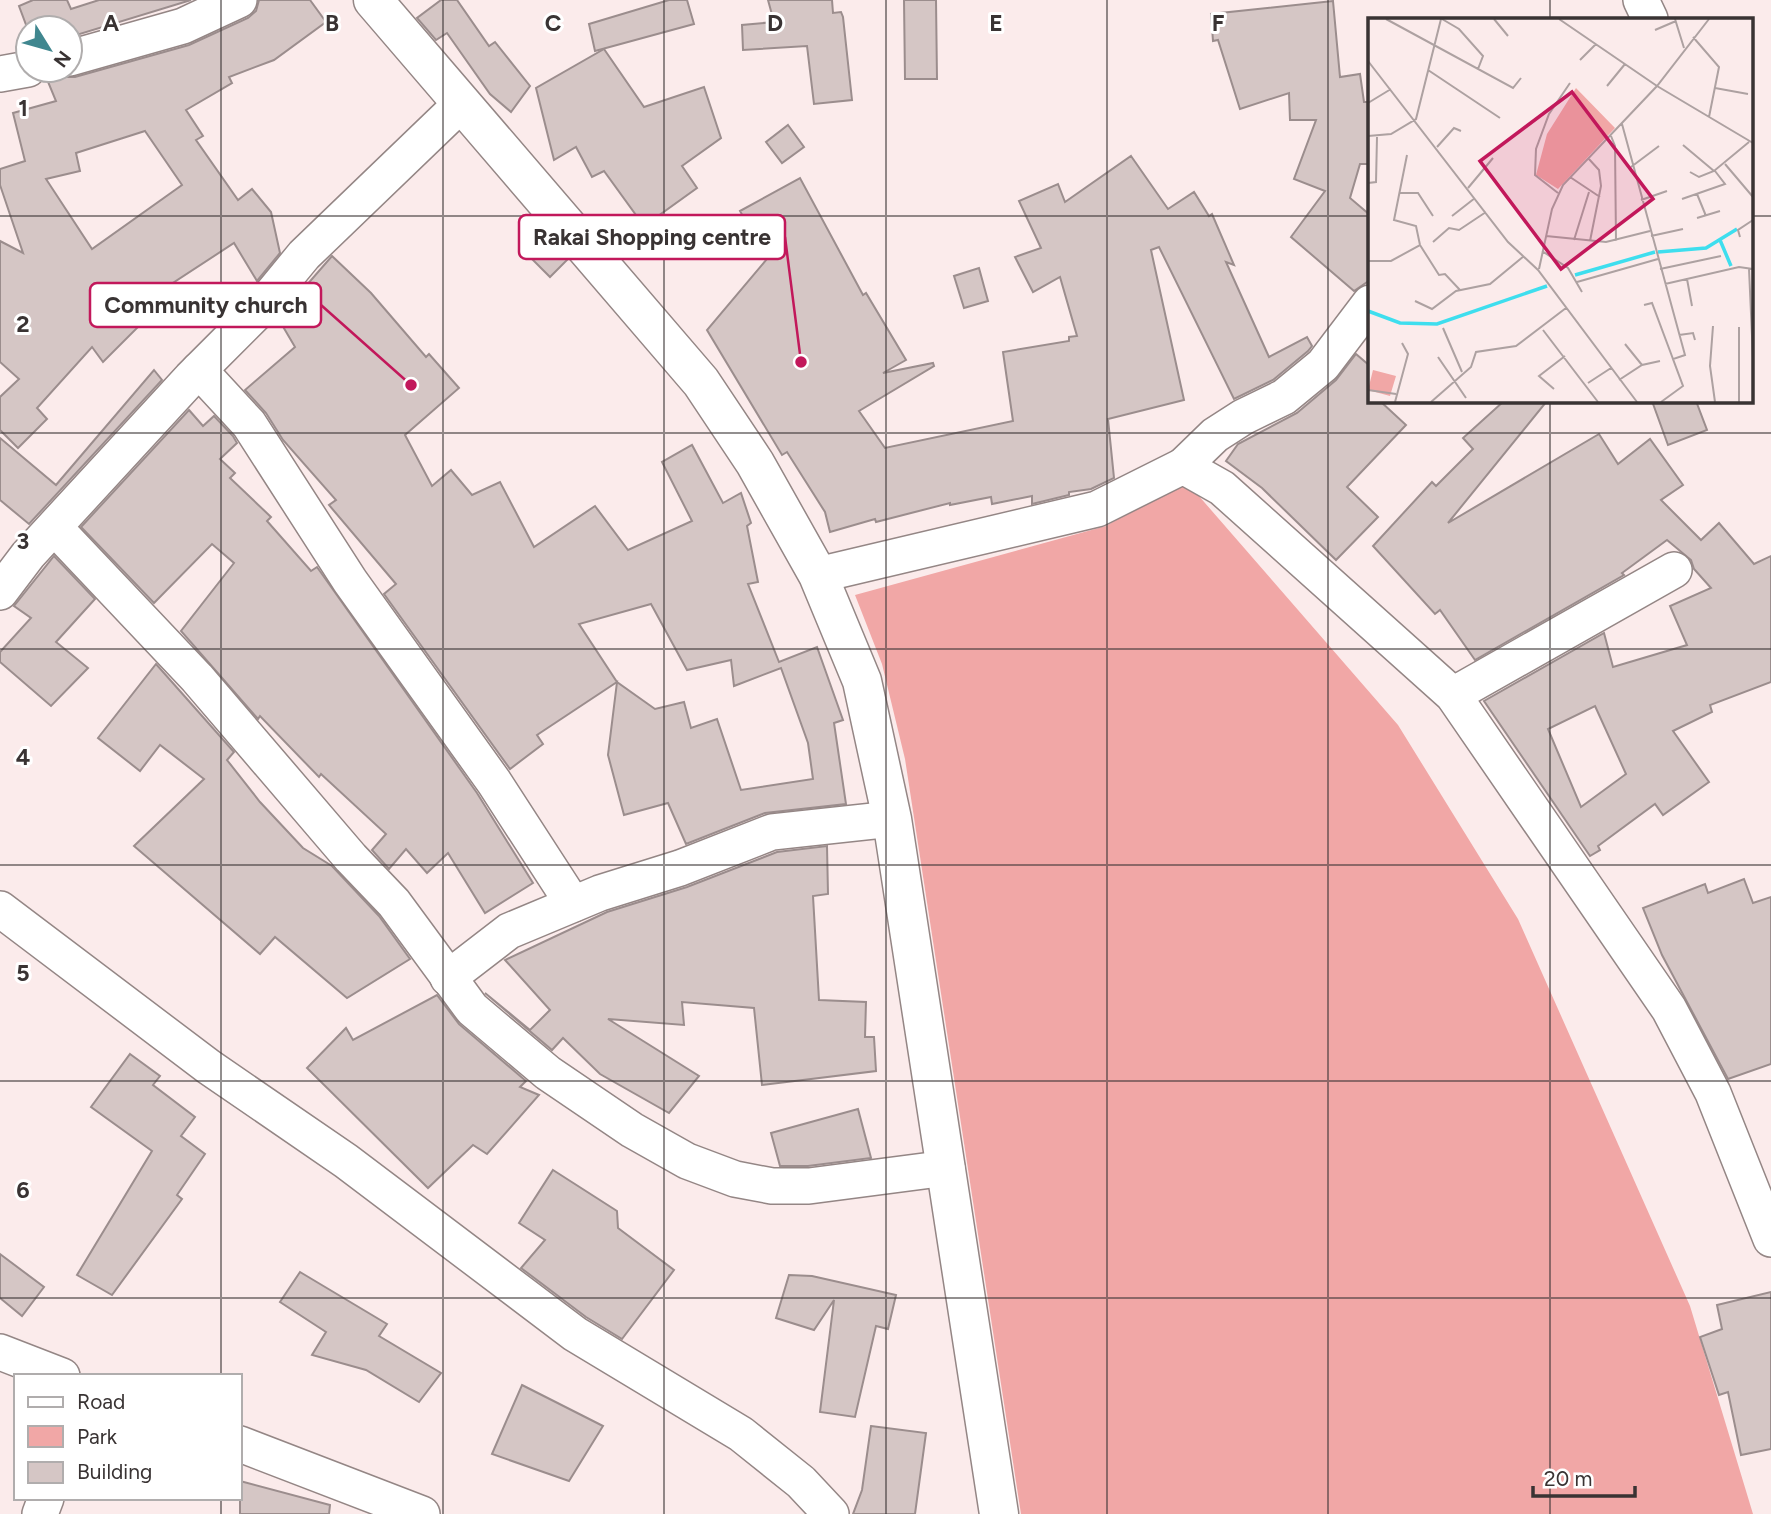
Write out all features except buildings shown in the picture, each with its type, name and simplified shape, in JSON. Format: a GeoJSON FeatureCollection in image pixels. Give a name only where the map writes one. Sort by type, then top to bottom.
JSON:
{"type":"FeatureCollection","features":[{"type":"Feature","properties":{"kind":"street"},"geometry":{"type":"LineString","coordinates":[[84,54],[183,26],[239,0]]}},
{"type":"Feature","properties":{"kind":"street"},"geometry":{"type":"LineString","coordinates":[[373,0],[701,382],[755,463],[818,575],[862,681],[891,820],[999,1514]]}},
{"type":"Feature","properties":{"kind":"street"},"geometry":{"type":"LineString","coordinates":[[1641,0],[1650,18]]}},
{"type":"Feature","properties":{"kind":"street"},"geometry":{"type":"LineString","coordinates":[[0,592],[28,555],[199,370],[257,313],[304,255],[462,103]]}},
{"type":"Feature","properties":{"kind":"street"},"geometry":{"type":"LineString","coordinates":[[818,575],[1097,509],[1183,466],[1215,435],[1243,417],[1284,397],[1323,365],[1368,306]]}},
{"type":"Feature","properties":{"kind":"street"},"geometry":{"type":"LineString","coordinates":[[199,370],[249,424],[350,581],[481,764],[573,904]]}},
{"type":"Feature","properties":{"kind":"street"},"geometry":{"type":"LineString","coordinates":[[1183,466],[1222,488],[1452,695],[1669,1009],[1713,1093],[1771,1239]]}},
{"type":"Feature","properties":{"kind":"street"},"geometry":{"type":"LineString","coordinates":[[55,528],[197,678],[342,848],[394,903],[472,1009],[513,1046],[632,1130],[687,1161],[735,1179],[772,1186],[809,1186],[947,1168]]}},
{"type":"Feature","properties":{"kind":"street"},"geometry":{"type":"LineString","coordinates":[[1452,695],[1674,570]]}},
{"type":"Feature","properties":{"kind":"street"},"geometry":{"type":"LineString","coordinates":[[448,978],[509,932],[573,904],[772,832],[891,820]]}},
{"type":"Feature","properties":{"kind":"street"},"geometry":{"type":"LineString","coordinates":[[0,909],[209,1067],[346,1161],[575,1334],[741,1434],[801,1482],[831,1514]]}},
{"type":"Feature","properties":{"kind":"street"},"geometry":{"type":"LineString","coordinates":[[0,1352],[57,1374]]}},
{"type":"Feature","properties":{"kind":"street"},"geometry":{"type":"LineString","coordinates":[[242,1445],[422,1514]]}},
{"type":"Feature","properties":{"kind":"green space"},"geometry":{"type":"Polygon","coordinates":[[[1185,480],[1398,725],[1518,919],[1690,1306],[1753,1514],[1021,1514],[905,759],[882,664],[855,595],[1106,526],[1185,480]]]}},
{"type":"Feature","properties":{"kind":"place","name":"Rakai Shopping centre"},"geometry":{"type":"Point","coordinates":[801,362]}},
{"type":"Feature","properties":{"kind":"place","name":"Community church"},"geometry":{"type":"Point","coordinates":[411,385]}}]}
